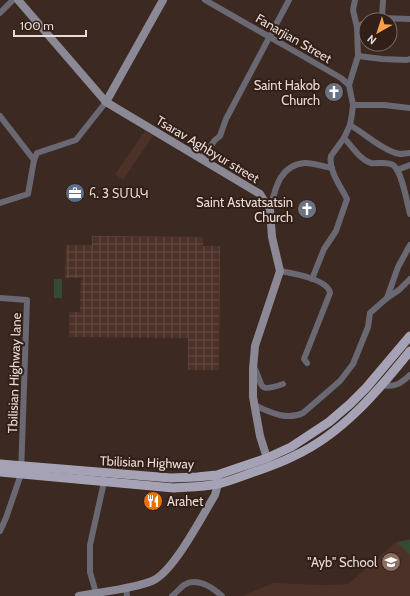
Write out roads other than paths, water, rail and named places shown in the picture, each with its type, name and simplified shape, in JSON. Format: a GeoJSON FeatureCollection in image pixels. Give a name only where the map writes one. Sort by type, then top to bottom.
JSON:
{"type":"FeatureCollection","features":[{"type":"Feature","properties":{"kind":"main road","name":"Tbilisian Highway"},"geometry":{"type":"LineString","coordinates":[[0,472],[21,470],[171,478],[197,477],[217,480],[291,447],[329,422],[366,388],[410,336]]}},
{"type":"Feature","properties":{"kind":"main road","name":"Tbilisian Highway"},"geometry":{"type":"LineString","coordinates":[[0,464],[21,470],[104,482],[174,488],[196,487],[276,464],[295,456],[317,443],[352,416],[382,385],[410,351]]}},
{"type":"Feature","properties":{"kind":"street"},"geometry":{"type":"LineString","coordinates":[[0,13],[13,0]]}},
{"type":"Feature","properties":{"kind":"street","name":"Tsarav Aghbyur street"},"geometry":{"type":"LineString","coordinates":[[18,0],[106,102],[260,194],[270,210],[272,237],[280,271]]}},
{"type":"Feature","properties":{"kind":"street"},"geometry":{"type":"LineString","coordinates":[[0,202],[28,194],[34,160],[39,152],[78,138],[106,102],[163,0]]}},
{"type":"Feature","properties":{"kind":"street","name":"Fanarjian Street"},"geometry":{"type":"LineString","coordinates":[[205,0],[331,72],[349,85]]}},
{"type":"Feature","properties":{"kind":"street"},"geometry":{"type":"LineString","coordinates":[[201,160],[215,140],[222,133],[226,119],[289,0]]}},
{"type":"Feature","properties":{"kind":"street"},"geometry":{"type":"LineString","coordinates":[[312,279],[324,249],[336,231],[347,199],[334,176],[330,161],[331,156],[344,138],[350,125],[353,105],[349,85],[358,56],[357,27],[353,10],[355,0]]}},
{"type":"Feature","properties":{"kind":"street"},"geometry":{"type":"LineString","coordinates":[[382,12],[383,0]]}},
{"type":"Feature","properties":{"kind":"street"},"geometry":{"type":"LineString","coordinates":[[398,19],[410,19]]}},
{"type":"Feature","properties":{"kind":"street"},"geometry":{"type":"LineString","coordinates":[[358,56],[382,59],[410,59]]}},
{"type":"Feature","properties":{"kind":"street"},"geometry":{"type":"LineString","coordinates":[[353,105],[384,105],[410,108]]}},
{"type":"Feature","properties":{"kind":"street"},"geometry":{"type":"LineString","coordinates":[[0,116],[34,160]]}},
{"type":"Feature","properties":{"kind":"street"},"geometry":{"type":"LineString","coordinates":[[350,125],[384,148],[401,154],[410,153]]}},
{"type":"Feature","properties":{"kind":"street"},"geometry":{"type":"LineString","coordinates":[[344,138],[366,161],[372,163],[391,164],[397,170],[410,214]]}},
{"type":"Feature","properties":{"kind":"street"},"geometry":{"type":"LineString","coordinates":[[270,210],[277,182],[290,168],[304,163],[332,168]]}},
{"type":"Feature","properties":{"kind":"street"},"geometry":{"type":"LineString","coordinates":[[397,170],[410,165]]}},
{"type":"Feature","properties":{"kind":"street"},"geometry":{"type":"LineString","coordinates":[[387,298],[398,267],[410,245]]}},
{"type":"Feature","properties":{"kind":"street"},"geometry":{"type":"LineString","coordinates":[[267,458],[260,436],[254,405],[253,365],[255,346],[280,271],[312,279],[330,290],[304,359],[307,363]]}},
{"type":"Feature","properties":{"kind":"street"},"geometry":{"type":"LineString","coordinates":[[254,405],[282,416],[297,416],[303,413],[340,381],[353,364],[368,327],[370,313],[399,290],[410,279]]}},
{"type":"Feature","properties":{"kind":"street","name":"Tbilisian Highway lane"},"geometry":{"type":"LineString","coordinates":[[0,298],[27,300],[21,470]]}},
{"type":"Feature","properties":{"kind":"street"},"geometry":{"type":"LineString","coordinates":[[253,365],[259,374],[260,384],[262,386],[269,389],[283,384]]}},
{"type":"Feature","properties":{"kind":"street"},"geometry":{"type":"LineString","coordinates":[[382,385],[391,387],[401,384],[410,375]]}},
{"type":"Feature","properties":{"kind":"street"},"geometry":{"type":"LineString","coordinates":[[0,531],[6,518],[21,470]]}},
{"type":"Feature","properties":{"kind":"street"},"geometry":{"type":"LineString","coordinates":[[79,596],[96,593],[126,592],[159,578],[178,556],[215,495],[217,480]]}},
{"type":"Feature","properties":{"kind":"street"},"geometry":{"type":"LineString","coordinates":[[96,593],[90,572],[90,545],[104,482]]}},
{"type":"Feature","properties":{"kind":"street"},"geometry":{"type":"LineString","coordinates":[[172,596],[185,584],[196,582],[212,588],[222,596]]}},
{"type":"Feature","properties":{"kind":"place","name":"Saint Hakob Church"},"geometry":{"type":"Point","coordinates":[334,92]}},
{"type":"Feature","properties":{"kind":"place","name":"հ. 3 ՏՄԱԿ"},"geometry":{"type":"Point","coordinates":[75,193]}},
{"type":"Feature","properties":{"kind":"place","name":"Saint Astvatsatsin Church"},"geometry":{"type":"Point","coordinates":[307,209]}},
{"type":"Feature","properties":{"kind":"place","name":"Arahet"},"geometry":{"type":"Point","coordinates":[153,501]}},
{"type":"Feature","properties":{"kind":"place","name":"\"Ayb\" School"},"geometry":{"type":"Point","coordinates":[391,562]}}]}
